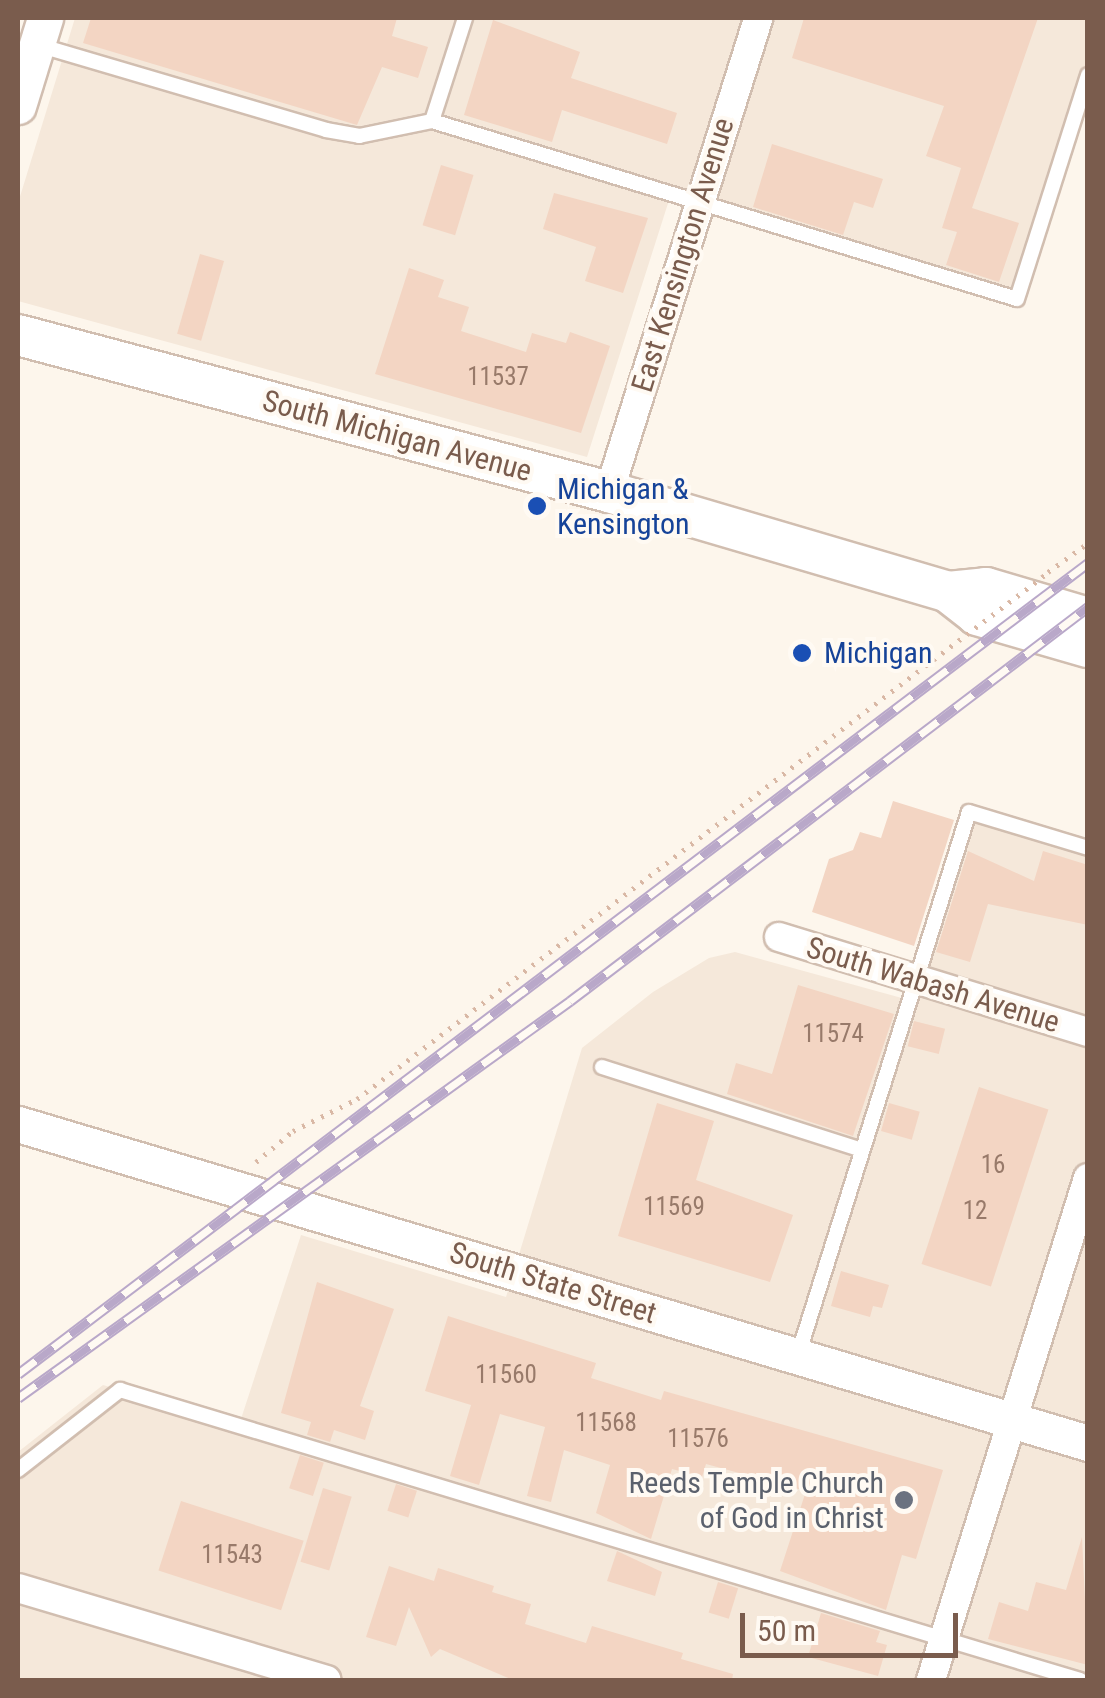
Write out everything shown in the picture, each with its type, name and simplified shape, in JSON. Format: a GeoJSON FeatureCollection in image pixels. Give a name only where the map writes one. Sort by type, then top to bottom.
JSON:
{"type":"FeatureCollection","features":[{"type":"Feature","properties":{"kind":"main road","name":"South Michigan Avenue"},"geometry":{"type":"LineString","coordinates":[[18,335],[609,492],[948,592],[978,615],[1088,647]]}},
{"type":"Feature","properties":{"kind":"main road","name":"South Michigan Avenue"},"geometry":{"type":"LineString","coordinates":[[948,592],[986,588],[1088,618]]}},
{"type":"Feature","properties":{"kind":"street","name":"East Kensington Avenue"},"geometry":{"type":"LineString","coordinates":[[609,492],[758,18]]}},
{"type":"Feature","properties":{"kind":"street"},"geometry":{"type":"LineString","coordinates":[[18,106],[41,31]]}},
{"type":"Feature","properties":{"kind":"street","name":"South Wabash Avenue"},"geometry":{"type":"LineString","coordinates":[[779,937],[1088,1032]]}},
{"type":"Feature","properties":{"kind":"street","name":"South State Street"},"geometry":{"type":"LineString","coordinates":[[18,1124],[1088,1443]]}},
{"type":"Feature","properties":{"kind":"street"},"geometry":{"type":"LineString","coordinates":[[931,1680],[1085,1192]]}},
{"type":"Feature","properties":{"kind":"street"},"geometry":{"type":"LineString","coordinates":[[18,1588],[327,1680]]}},
{"type":"Feature","properties":{"kind":"lane"},"geometry":{"type":"LineString","coordinates":[[432,121],[466,18]]}},
{"type":"Feature","properties":{"kind":"lane"},"geometry":{"type":"LineString","coordinates":[[41,31],[326,130],[360,136],[432,121],[1016,299],[1088,75]]}},
{"type":"Feature","properties":{"kind":"lane"},"geometry":{"type":"LineString","coordinates":[[798,1356],[969,812],[1088,848]]}},
{"type":"Feature","properties":{"kind":"lane"},"geometry":{"type":"LineString","coordinates":[[602,1067],[862,1150]]}},
{"type":"Feature","properties":{"kind":"lane"},"geometry":{"type":"LineString","coordinates":[[18,1470],[120,1390],[1080,1680]]}},
{"type":"Feature","properties":{"kind":"path"},"geometry":{"type":"LineString","coordinates":[[226,1186],[293,1131],[357,1099],[1088,543]]}},
{"type":"Feature","properties":{"kind":"shaded area"},"geometry":{"type":"Polygon","coordinates":[[[75,18],[1087,18],[1087,75],[1017,299],[671,194],[587,457],[18,301],[18,203],[75,18]]]}},
{"type":"Feature","properties":{"kind":"shaded area"},"geometry":{"type":"Polygon","coordinates":[[[969,812],[1087,848],[1087,1680],[18,1680],[18,1452],[103,1385],[239,1425],[301,1235],[506,1297],[582,1048],[653,992],[709,958],[735,952],[909,1000],[969,812]]]}},
{"type":"Feature","properties":{"kind":"building"},"geometry":{"type":"Polygon","coordinates":[[[91,18],[397,18],[392,36],[428,47],[418,78],[382,67],[357,125],[83,43],[91,18]]]}},
{"type":"Feature","properties":{"kind":"building"},"geometry":{"type":"Polygon","coordinates":[[[804,18],[1038,18],[972,208],[1019,223],[999,282],[946,265],[957,232],[942,228],[961,168],[926,156],[944,106],[792,58],[804,18]]]}},
{"type":"Feature","properties":{"kind":"building"},"geometry":{"type":"Polygon","coordinates":[[[493,20],[580,52],[571,78],[677,113],[667,144],[562,110],[552,142],[464,115],[493,20]]]}},
{"type":"Feature","properties":{"kind":"building"},"geometry":{"type":"Polygon","coordinates":[[[772,144],[883,179],[873,208],[854,202],[843,235],[753,207],[772,144]]]}},
{"type":"Feature","properties":{"kind":"building"},"geometry":{"type":"Polygon","coordinates":[[[441,165],[474,175],[455,235],[423,225],[441,165]]]}},
{"type":"Feature","properties":{"kind":"building"},"geometry":{"type":"Polygon","coordinates":[[[554,193],[648,218],[623,293],[585,281],[596,247],[543,229],[554,193]]]}},
{"type":"Feature","properties":{"kind":"building"},"geometry":{"type":"Polygon","coordinates":[[[200,254],[224,261],[201,341],[177,334],[200,254]]]}},
{"type":"Feature","properties":{"kind":"building"},"geometry":{"type":"Polygon","coordinates":[[[409,268],[444,280],[438,297],[469,307],[461,331],[526,352],[532,333],[566,343],[570,332],[610,346],[581,433],[375,374],[409,268]]]}},
{"type":"Feature","properties":{"kind":"building"},"geometry":{"type":"Polygon","coordinates":[[[893,801],[954,820],[914,946],[812,912],[829,859],[853,850],[860,832],[881,838],[893,801]]]}},
{"type":"Feature","properties":{"kind":"building"},"geometry":{"type":"Polygon","coordinates":[[[968,851],[1034,881],[1043,851],[1088,865],[1088,925],[988,904],[970,962],[936,952],[968,851]]]}},
{"type":"Feature","properties":{"kind":"building"},"geometry":{"type":"Polygon","coordinates":[[[798,985],[894,1014],[853,1136],[727,1094],[736,1063],[772,1074],[798,985]]]}},
{"type":"Feature","properties":{"kind":"building"},"geometry":{"type":"Polygon","coordinates":[[[914,1021],[945,1029],[939,1054],[908,1046],[914,1021]]]}},
{"type":"Feature","properties":{"kind":"building"},"geometry":{"type":"Polygon","coordinates":[[[979,1087],[1048,1110],[991,1286],[922,1264],[979,1087]]]}},
{"type":"Feature","properties":{"kind":"building"},"geometry":{"type":"Polygon","coordinates":[[[657,1103],[714,1121],[696,1180],[793,1215],[770,1282],[618,1236],[657,1103]]]}},
{"type":"Feature","properties":{"kind":"building"},"geometry":{"type":"Polygon","coordinates":[[[889,1103],[920,1112],[912,1140],[881,1131],[889,1103]]]}},
{"type":"Feature","properties":{"kind":"building"},"geometry":{"type":"Polygon","coordinates":[[[841,1271],[889,1285],[882,1308],[873,1306],[870,1317],[831,1306],[841,1271]]]}},
{"type":"Feature","properties":{"kind":"building"},"geometry":{"type":"Polygon","coordinates":[[[317,1282],[394,1309],[360,1406],[374,1411],[365,1440],[334,1430],[330,1442],[307,1435],[311,1422],[281,1413],[317,1282]]]}},
{"type":"Feature","properties":{"kind":"building"},"geometry":{"type":"Polygon","coordinates":[[[448,1316],[596,1363],[591,1378],[661,1400],[664,1391],[943,1470],[916,1559],[902,1555],[886,1610],[780,1571],[806,1491],[706,1464],[702,1477],[672,1469],[651,1539],[596,1513],[610,1465],[564,1450],[551,1502],[527,1496],[545,1427],[500,1414],[479,1485],[450,1476],[471,1405],[425,1391],[448,1316]]]}},
{"type":"Feature","properties":{"kind":"building"},"geometry":{"type":"Polygon","coordinates":[[[300,1455],[324,1463],[313,1496],[289,1488],[300,1455]]]}},
{"type":"Feature","properties":{"kind":"building"},"geometry":{"type":"Polygon","coordinates":[[[396,1484],[417,1491],[408,1517],[387,1511],[396,1484]]]}},
{"type":"Feature","properties":{"kind":"building"},"geometry":{"type":"Polygon","coordinates":[[[323,1488],[352,1497],[329,1570],[300,1562],[323,1488]]]}},
{"type":"Feature","properties":{"kind":"building"},"geometry":{"type":"Polygon","coordinates":[[[181,1501],[304,1541],[281,1610],[158,1570],[181,1501]]]}},
{"type":"Feature","properties":{"kind":"building"},"geometry":{"type":"Polygon","coordinates":[[[1082,1537],[1088,1665],[988,1639],[999,1602],[1028,1611],[1036,1582],[1066,1590],[1082,1537]]]}},
{"type":"Feature","properties":{"kind":"building"},"geometry":{"type":"Polygon","coordinates":[[[617,1551],[662,1572],[655,1596],[607,1581],[617,1551]]]}},
{"type":"Feature","properties":{"kind":"building"},"geometry":{"type":"Polygon","coordinates":[[[389,1566],[434,1581],[438,1568],[494,1586],[492,1592],[531,1604],[525,1624],[586,1643],[592,1626],[683,1653],[681,1659],[733,1674],[732,1680],[513,1680],[440,1649],[431,1657],[409,1607],[396,1646],[366,1637],[389,1566]]]}},
{"type":"Feature","properties":{"kind":"building"},"geometry":{"type":"Polygon","coordinates":[[[718,1582],[738,1588],[729,1619],[709,1613],[718,1582]]]}},
{"type":"Feature","properties":{"kind":"building"},"geometry":{"type":"Polygon","coordinates":[[[821,1613],[880,1631],[876,1642],[887,1645],[878,1676],[808,1657],[821,1613]]]}},
{"type":"Feature","properties":{"kind":"railway"},"geometry":{"type":"LineString","coordinates":[[18,1374],[1088,563]]}},
{"type":"Feature","properties":{"kind":"railway"},"geometry":{"type":"LineString","coordinates":[[18,1398],[570,1001],[1088,607]]}},
{"type":"Feature","properties":{"kind":"place","name":"Michigan & Kensington"},"geometry":{"type":"Point","coordinates":[537,506]}},
{"type":"Feature","properties":{"kind":"place","name":"Michigan"},"geometry":{"type":"Point","coordinates":[802,653]}},
{"type":"Feature","properties":{"kind":"place","name":"Reeds Temple Church of God in Christ"},"geometry":{"type":"Point","coordinates":[904,1500]}}]}
